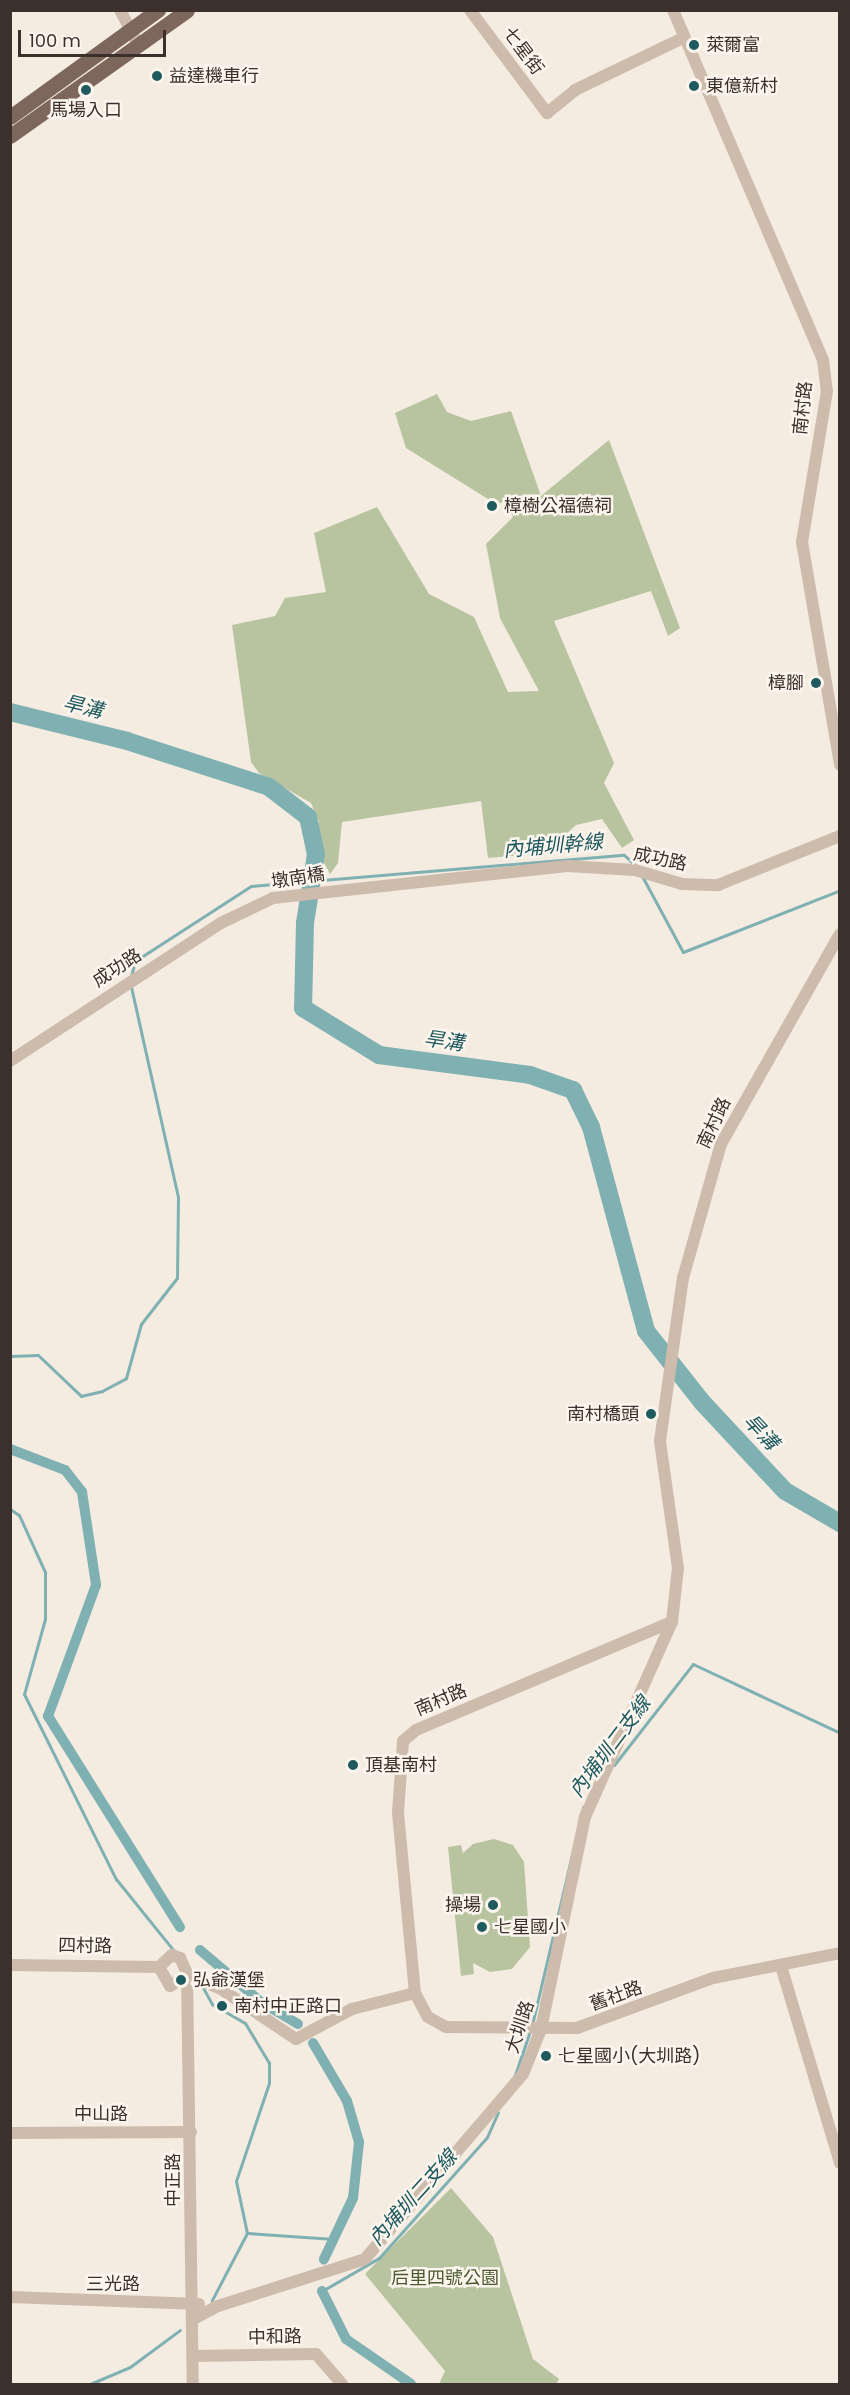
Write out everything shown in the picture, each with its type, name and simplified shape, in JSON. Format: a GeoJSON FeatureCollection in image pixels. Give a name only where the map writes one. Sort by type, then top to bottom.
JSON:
{"type":"FeatureCollection","features":[{"type":"Feature","properties":{"kind":"main road"},"geometry":{"type":"LineString","coordinates":[[10,136],[187,10]]}},
{"type":"Feature","properties":{"kind":"main road"},"geometry":{"type":"LineString","coordinates":[[10,117],[151,13]]}},
{"type":"Feature","properties":{"kind":"street"},"geometry":{"type":"LineString","coordinates":[[120,10],[139,46]]}},
{"type":"Feature","properties":{"kind":"street","name":"七星街"},"geometry":{"type":"LineString","coordinates":[[470,10],[547,113],[575,90],[683,38]]}},
{"type":"Feature","properties":{"kind":"street","name":"南村路"},"geometry":{"type":"LineString","coordinates":[[673,10],[683,38],[823,360],[827,391],[802,542],[840,765]]}},
{"type":"Feature","properties":{"kind":"street"},"geometry":{"type":"LineString","coordinates":[[151,13],[158,32]]}},
{"type":"Feature","properties":{"kind":"street","name":"成功路"},"geometry":{"type":"LineString","coordinates":[[357,888],[567,866],[635,870],[682,884],[718,885],[840,836]]}},
{"type":"Feature","properties":{"kind":"street","name":"墩南橋"},"geometry":{"type":"LineString","coordinates":[[246,909],[273,898],[357,888]]}},
{"type":"Feature","properties":{"kind":"street","name":"成功路"},"geometry":{"type":"LineString","coordinates":[[10,1061],[246,909]]}},
{"type":"Feature","properties":{"kind":"street","name":"南村路"},"geometry":{"type":"LineString","coordinates":[[415,1993],[398,1814],[403,1741],[416,1730],[672,1622],[678,1568],[660,1441],[664,1386],[670,1348],[721,1144],[840,934]]}},
{"type":"Feature","properties":{"kind":"street","name":"大圳路"},"geometry":{"type":"LineString","coordinates":[[192,2320],[214,2307],[365,2259],[523,2074],[541,2028],[585,1817],[672,1622]]}},
{"type":"Feature","properties":{"kind":"street","name":"舊社路"},"geometry":{"type":"LineString","coordinates":[[415,1993],[428,2017],[446,2027],[577,2028],[713,1978],[840,1953]]}},
{"type":"Feature","properties":{"kind":"street"},"geometry":{"type":"LineString","coordinates":[[172,1955],[184,1963],[187,1976],[170,1986],[159,1967],[172,1955]]}},
{"type":"Feature","properties":{"kind":"street","name":"四村路"},"geometry":{"type":"LineString","coordinates":[[10,1965],[159,1967]]}},
{"type":"Feature","properties":{"kind":"street"},"geometry":{"type":"LineString","coordinates":[[781,1966],[840,2163]]}},
{"type":"Feature","properties":{"kind":"street"},"geometry":{"type":"LineString","coordinates":[[187,1976],[221,1989],[296,2039],[352,2009],[415,1993]]}},
{"type":"Feature","properties":{"kind":"street","name":"中正路"},"geometry":{"type":"LineString","coordinates":[[187,1976],[193,2385]]}},
{"type":"Feature","properties":{"kind":"street","name":"中山路"},"geometry":{"type":"LineString","coordinates":[[10,2133],[191,2132]]}},
{"type":"Feature","properties":{"kind":"street","name":"三光路"},"geometry":{"type":"LineString","coordinates":[[10,2297],[192,2303],[214,2307]]}},
{"type":"Feature","properties":{"kind":"street","name":"中和路"},"geometry":{"type":"LineString","coordinates":[[194,2356],[316,2354],[342,2385]]}},
{"type":"Feature","properties":{"kind":"green space"},"geometry":{"type":"Polygon","coordinates":[[[437,394],[447,412],[471,421],[511,411],[541,496],[609,440],[680,628],[668,636],[651,591],[554,621],[614,763],[604,783],[634,840],[622,848],[602,819],[576,825],[546,853],[488,858],[481,801],[342,822],[338,863],[330,874],[310,837],[319,822],[311,803],[259,773],[251,762],[232,625],[275,616],[285,598],[326,592],[314,533],[377,507],[429,594],[474,617],[508,692],[539,691],[500,618],[486,544],[513,517],[506,502],[496,504],[406,448],[395,413],[437,394]]]}},
{"type":"Feature","properties":{"kind":"green space"},"geometry":{"type":"Polygon","coordinates":[[[494,1839],[513,1845],[524,1862],[530,1947],[512,1969],[490,1972],[473,1963],[474,1974],[461,1976],[448,1847],[461,1845],[463,1853],[473,1844],[494,1839]]]}},
{"type":"Feature","properties":{"kind":"green space","name":"后里四號公園"},"geometry":{"type":"Polygon","coordinates":[[[451,2188],[493,2237],[533,2359],[559,2379],[556,2384],[439,2384],[445,2371],[365,2274],[451,2188]]]}},
{"type":"Feature","properties":{"kind":"waterway","name":"旱溝"},"geometry":{"type":"LineString","coordinates":[[10,712],[127,741],[269,787],[308,817],[316,854],[305,923],[303,1008],[379,1055],[530,1075],[573,1090],[591,1127],[646,1331],[702,1402],[785,1491],[840,1523]]}},
{"type":"Feature","properties":{"kind":"waterway","name":"內埔圳幹線"},"geometry":{"type":"LineString","coordinates":[[130,980],[135,961],[251,886],[624,855],[635,865]]}},
{"type":"Feature","properties":{"kind":"waterway","name":"內埔圳幹線"},"geometry":{"type":"LineString","coordinates":[[642,876],[683,952],[840,890]]}},
{"type":"Feature","properties":{"kind":"waterway"},"geometry":{"type":"LineString","coordinates":[[10,1356],[38,1355],[81,1396],[102,1391],[126,1378],[141,1324],[177,1278],[178,1197],[131,986]]}},
{"type":"Feature","properties":{"kind":"waterway"},"geometry":{"type":"LineString","coordinates":[[10,1449],[65,1470],[82,1492],[96,1585],[48,1716],[180,1927]]}},
{"type":"Feature","properties":{"kind":"waterway"},"geometry":{"type":"LineString","coordinates":[[10,1509],[19,1515],[45,1572],[45,1619],[24,1694],[116,1879],[174,1951]]}},
{"type":"Feature","properties":{"kind":"waterway","name":"內埔圳二支線"},"geometry":{"type":"LineString","coordinates":[[614,1765],[693,1664],[840,1733]]}},
{"type":"Feature","properties":{"kind":"waterway","name":"內埔圳二支線"},"geometry":{"type":"LineString","coordinates":[[532,2025],[583,1807]]}},
{"type":"Feature","properties":{"kind":"waterway"},"geometry":{"type":"LineString","coordinates":[[200,1950],[261,2002],[298,2024]]}},
{"type":"Feature","properties":{"kind":"waterway"},"geometry":{"type":"LineString","coordinates":[[202,1986],[212,2004],[245,2023],[269,2063],[269,2083],[236,2181],[247,2233],[212,2300]]}},
{"type":"Feature","properties":{"kind":"waterway","name":"內埔圳二支線"},"geometry":{"type":"LineString","coordinates":[[515,2075],[530,2031]]}},
{"type":"Feature","properties":{"kind":"waterway"},"geometry":{"type":"LineString","coordinates":[[313,2043],[347,2101],[359,2142],[353,2198],[324,2259]]}},
{"type":"Feature","properties":{"kind":"waterway","name":"內埔圳二支線"},"geometry":{"type":"LineString","coordinates":[[322,2291],[379,2258],[487,2137],[498,2112]]}},
{"type":"Feature","properties":{"kind":"waterway"},"geometry":{"type":"LineString","coordinates":[[247,2233],[334,2239]]}},
{"type":"Feature","properties":{"kind":"waterway"},"geometry":{"type":"LineString","coordinates":[[322,2291],[346,2339],[411,2384]]}},
{"type":"Feature","properties":{"kind":"waterway"},"geometry":{"type":"LineString","coordinates":[[90,2384],[130,2367],[180,2330]]}},
{"type":"Feature","properties":{"kind":"place","name":"萊爾富"},"geometry":{"type":"Point","coordinates":[694,45]}},
{"type":"Feature","properties":{"kind":"place","name":"益達機車行"},"geometry":{"type":"Point","coordinates":[157,76]}},
{"type":"Feature","properties":{"kind":"place","name":"東億新村"},"geometry":{"type":"Point","coordinates":[694,86]}},
{"type":"Feature","properties":{"kind":"place","name":"馬場入口"},"geometry":{"type":"Point","coordinates":[86,90]}},
{"type":"Feature","properties":{"kind":"place","name":"樟樹公福德祠"},"geometry":{"type":"Point","coordinates":[492,506]}},
{"type":"Feature","properties":{"kind":"place","name":"樟腳"},"geometry":{"type":"Point","coordinates":[816,683]}},
{"type":"Feature","properties":{"kind":"place","name":"南村橋頭"},"geometry":{"type":"Point","coordinates":[651,1414]}},
{"type":"Feature","properties":{"kind":"place","name":"頂基南村"},"geometry":{"type":"Point","coordinates":[353,1765]}},
{"type":"Feature","properties":{"kind":"place","name":"操場"},"geometry":{"type":"Point","coordinates":[493,1905]}},
{"type":"Feature","properties":{"kind":"place","name":"七星國小"},"geometry":{"type":"Point","coordinates":[482,1927]}},
{"type":"Feature","properties":{"kind":"place","name":"弘爺漢堡"},"geometry":{"type":"Point","coordinates":[181,1980]}},
{"type":"Feature","properties":{"kind":"place","name":"南村中正路口"},"geometry":{"type":"Point","coordinates":[222,2006]}},
{"type":"Feature","properties":{"kind":"place","name":"七星國小(大圳路)"},"geometry":{"type":"Point","coordinates":[546,2056]}}]}
